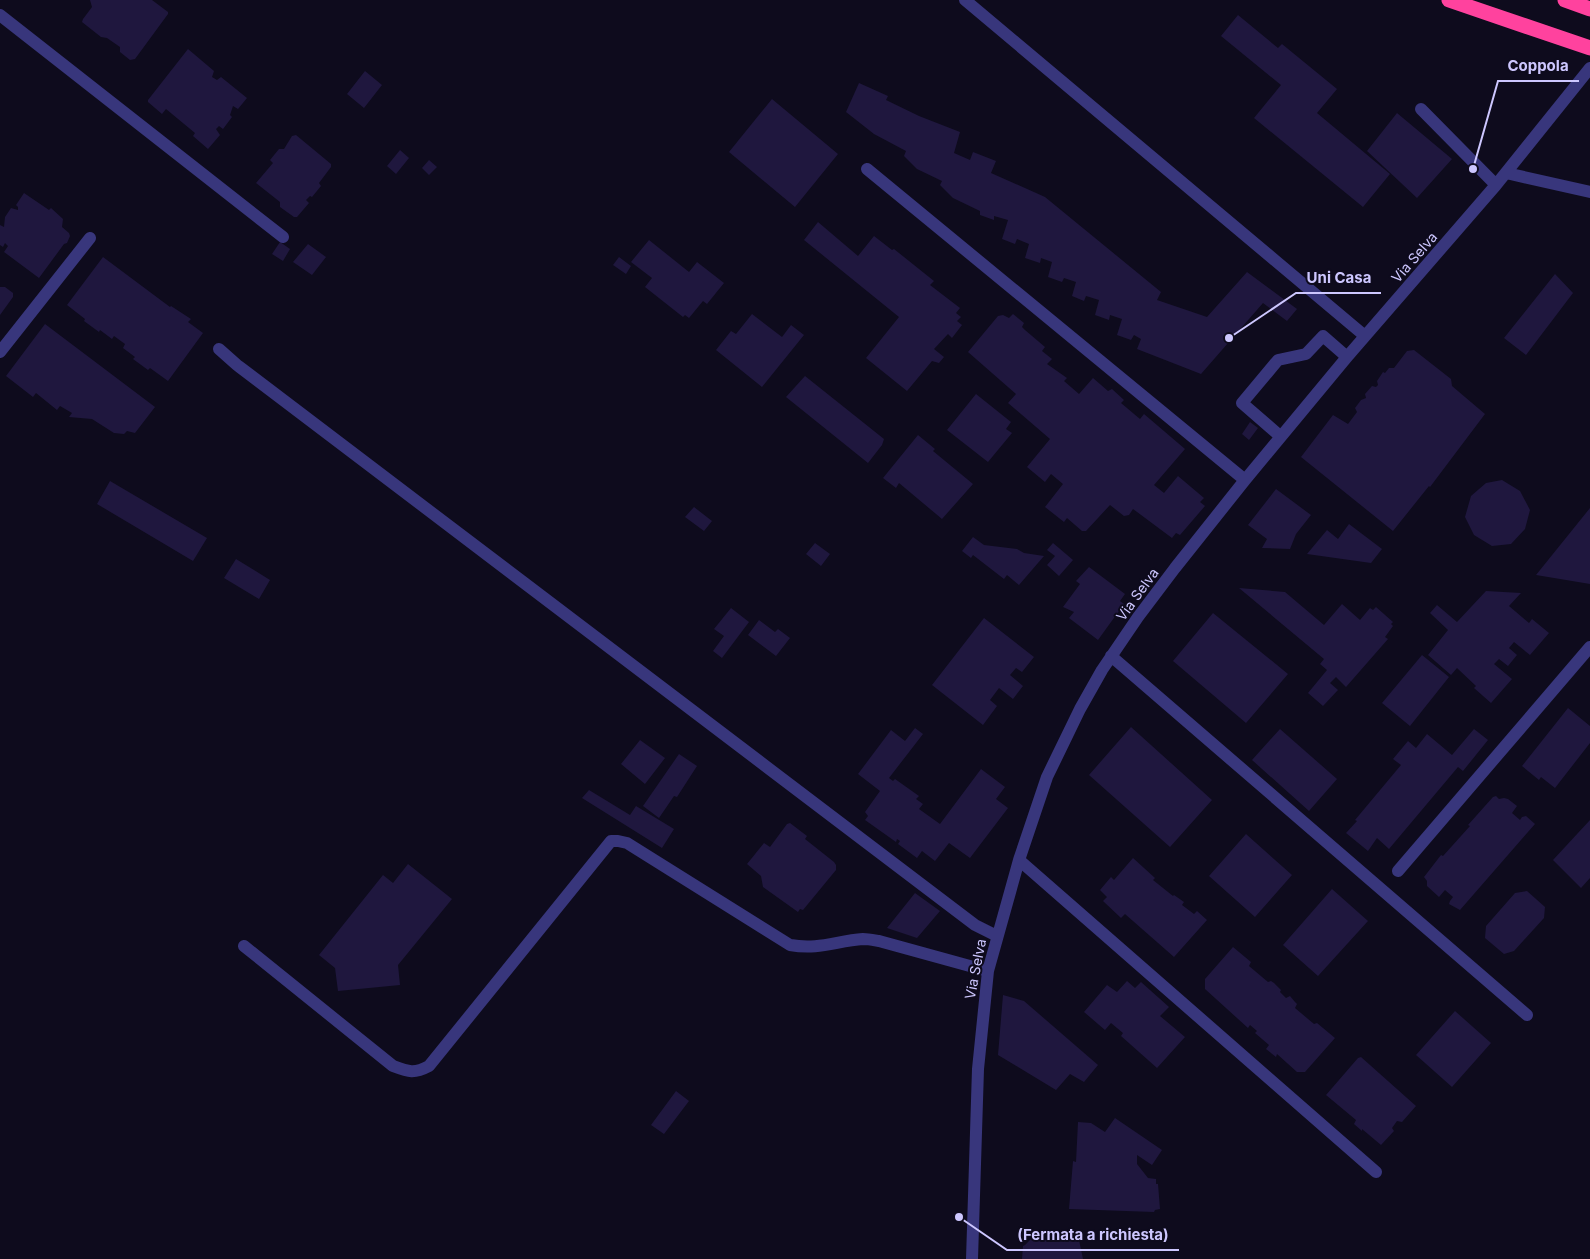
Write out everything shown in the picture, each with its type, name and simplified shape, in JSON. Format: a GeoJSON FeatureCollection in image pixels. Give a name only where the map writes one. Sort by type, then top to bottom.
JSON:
{"type":"FeatureCollection","features":[{"type":"Feature","properties":{"kind":"highway"},"geometry":{"type":"LineString","coordinates":[[1449,0],[1590,48]]}},
{"type":"Feature","properties":{"kind":"highway"},"geometry":{"type":"LineString","coordinates":[[1570,2],[1590,9]]}},
{"type":"Feature","properties":{"kind":"street"},"geometry":{"type":"LineString","coordinates":[[965,0],[1365,336]]}},
{"type":"Feature","properties":{"kind":"street"},"geometry":{"type":"LineString","coordinates":[[0,15],[283,236]]}},
{"type":"Feature","properties":{"kind":"street","name":"Via Selva"},"geometry":{"type":"LineString","coordinates":[[972,1259],[978,1069],[988,971],[1019,860],[1047,777],[1080,709],[1112,656],[1175,568],[1280,436],[1496,185],[1590,68]]}},
{"type":"Feature","properties":{"kind":"street"},"geometry":{"type":"LineString","coordinates":[[1422,109],[1496,185]]}},
{"type":"Feature","properties":{"kind":"street"},"geometry":{"type":"LineString","coordinates":[[867,169],[1245,480]]}},
{"type":"Feature","properties":{"kind":"street"},"geometry":{"type":"LineString","coordinates":[[1506,173],[1590,192]]}},
{"type":"Feature","properties":{"kind":"street"},"geometry":{"type":"LineString","coordinates":[[0,352],[90,238]]}},
{"type":"Feature","properties":{"kind":"street"},"geometry":{"type":"LineString","coordinates":[[1280,436],[1242,403],[1278,360],[1306,354],[1322,336],[1347,357]]}},
{"type":"Feature","properties":{"kind":"street"},"geometry":{"type":"LineString","coordinates":[[219,349],[237,365],[485,551],[674,698],[975,925],[997,936]]}},
{"type":"Feature","properties":{"kind":"street"},"geometry":{"type":"LineString","coordinates":[[1398,871],[1590,646]]}},
{"type":"Feature","properties":{"kind":"street"},"geometry":{"type":"LineString","coordinates":[[1112,656],[1527,1015]]}},
{"type":"Feature","properties":{"kind":"street"},"geometry":{"type":"LineString","coordinates":[[244,946],[394,1066],[409,1072],[419,1071],[429,1066],[612,841],[627,844],[790,945],[818,947],[863,939],[879,941],[988,971]]}},
{"type":"Feature","properties":{"kind":"street"},"geometry":{"type":"LineString","coordinates":[[1019,860],[1376,1172]]}},
{"type":"Feature","properties":{"kind":"building"},"geometry":{"type":"Polygon","coordinates":[[[90,0],[152,0],[168,12],[168,14],[135,59],[130,60],[120,52],[120,47],[107,38],[101,37],[82,22],[92,7],[90,0]]]}},
{"type":"Feature","properties":{"kind":"building"},"geometry":{"type":"Polygon","coordinates":[[[1238,15],[1278,48],[1282,44],[1337,89],[1317,113],[1390,174],[1363,207],[1254,118],[1281,85],[1221,36],[1238,15]]]}},
{"type":"Feature","properties":{"kind":"building"},"geometry":{"type":"Polygon","coordinates":[[[188,49],[214,71],[212,77],[217,80],[221,77],[247,98],[238,109],[233,106],[230,115],[232,117],[223,129],[219,126],[216,129],[220,135],[208,149],[193,136],[195,133],[166,109],[162,114],[148,102],[188,49]]]}},
{"type":"Feature","properties":{"kind":"building"},"geometry":{"type":"Polygon","coordinates":[[[365,71],[382,85],[364,108],[347,94],[365,71]]]}},
{"type":"Feature","properties":{"kind":"building"},"geometry":{"type":"Polygon","coordinates":[[[859,83],[888,96],[886,100],[919,116],[960,132],[954,153],[970,160],[973,152],[996,161],[991,173],[1045,197],[1161,292],[1157,300],[1207,317],[1247,272],[1297,309],[1287,321],[1263,303],[1201,374],[1137,349],[1141,339],[1134,335],[1131,340],[1117,335],[1122,319],[1110,315],[1109,320],[1095,315],[1099,300],[1086,296],[1084,301],[1072,296],[1076,282],[1064,278],[1062,282],[1048,277],[1052,262],[1041,258],[1040,263],[1025,258],[1029,244],[1017,239],[1015,244],[1002,239],[1008,220],[994,216],[994,220],[980,215],[980,211],[953,198],[940,185],[942,181],[917,169],[904,156],[906,151],[874,134],[846,112],[859,83]]]}},
{"type":"Feature","properties":{"kind":"building"},"geometry":{"type":"Polygon","coordinates":[[[772,99],[838,154],[795,207],[729,152],[772,99]]]}},
{"type":"Feature","properties":{"kind":"building"},"geometry":{"type":"Polygon","coordinates":[[[1397,113],[1452,159],[1417,198],[1367,151],[1397,113]]]}},
{"type":"Feature","properties":{"kind":"building"},"geometry":{"type":"Polygon","coordinates":[[[296,135],[331,164],[331,167],[319,183],[321,186],[312,197],[310,196],[306,200],[309,203],[297,217],[294,217],[280,207],[280,202],[256,183],[273,163],[270,160],[279,149],[284,149],[292,136],[296,135]]]}},
{"type":"Feature","properties":{"kind":"building"},"geometry":{"type":"Polygon","coordinates":[[[400,150],[409,158],[396,174],[387,166],[400,150]]]}},
{"type":"Feature","properties":{"kind":"building"},"geometry":{"type":"Polygon","coordinates":[[[429,160],[437,167],[429,175],[422,168],[429,160]]]}},
{"type":"Feature","properties":{"kind":"building"},"geometry":{"type":"Polygon","coordinates":[[[24,193],[49,210],[51,208],[63,219],[62,227],[70,236],[67,243],[64,244],[39,278],[4,252],[8,246],[5,243],[3,247],[0,245],[0,225],[4,227],[5,217],[11,208],[18,210],[16,205],[24,193]]]}},
{"type":"Feature","properties":{"kind":"building"},"geometry":{"type":"Polygon","coordinates":[[[818,222],[858,256],[874,236],[892,250],[894,249],[934,281],[930,285],[960,308],[956,313],[961,317],[957,321],[962,325],[952,338],[948,334],[934,349],[944,357],[939,363],[932,361],[907,391],[866,358],[899,317],[804,240],[818,222]]]}},
{"type":"Feature","properties":{"kind":"building"},"geometry":{"type":"Polygon","coordinates":[[[649,240],[689,272],[697,262],[724,283],[707,304],[703,301],[689,318],[685,315],[683,317],[645,287],[652,278],[631,262],[649,240]]]}},
{"type":"Feature","properties":{"kind":"building"},"geometry":{"type":"Polygon","coordinates":[[[280,242],[290,249],[283,261],[272,254],[280,242]]]}},
{"type":"Feature","properties":{"kind":"building"},"geometry":{"type":"Polygon","coordinates":[[[308,244],[326,257],[312,275],[293,262],[308,244]]]}},
{"type":"Feature","properties":{"kind":"building"},"geometry":{"type":"Polygon","coordinates":[[[103,257],[170,307],[191,319],[188,322],[203,333],[168,381],[133,359],[135,357],[123,348],[125,344],[114,336],[112,339],[100,330],[99,332],[67,305],[103,257]]]}},
{"type":"Feature","properties":{"kind":"building"},"geometry":{"type":"Polygon","coordinates":[[[619,257],[631,266],[626,274],[613,265],[619,257]]]}},
{"type":"Feature","properties":{"kind":"building"},"geometry":{"type":"Polygon","coordinates":[[[1555,274],[1573,293],[1526,355],[1504,338],[1555,274]]]}},
{"type":"Feature","properties":{"kind":"building"},"geometry":{"type":"Polygon","coordinates":[[[0,287],[5,287],[13,293],[13,297],[0,315],[0,287]]]}},
{"type":"Feature","properties":{"kind":"building"},"geometry":{"type":"Polygon","coordinates":[[[752,314],[782,337],[791,325],[804,335],[762,387],[716,350],[731,331],[736,334],[752,314]]]}},
{"type":"Feature","properties":{"kind":"building"},"geometry":{"type":"Polygon","coordinates":[[[1013,314],[1024,323],[1022,327],[1045,347],[1042,351],[1052,359],[1047,364],[1067,378],[1064,381],[1079,394],[1093,378],[1108,391],[1112,389],[1124,400],[1121,403],[1140,419],[1144,414],[1185,449],[1154,485],[1164,493],[1178,476],[1204,498],[1200,502],[1205,506],[1180,535],[1176,533],[1172,538],[1133,509],[1129,515],[1124,516],[1110,505],[1086,531],[1082,531],[1067,518],[1064,522],[1045,507],[1063,484],[1051,474],[1045,482],[1027,467],[1050,439],[1008,403],[1016,394],[968,352],[998,316],[1003,315],[1009,318],[1013,314]]]}},
{"type":"Feature","properties":{"kind":"building"},"geometry":{"type":"Polygon","coordinates":[[[45,324],[155,407],[135,433],[127,431],[124,434],[114,433],[92,419],[69,417],[72,413],[60,406],[57,410],[36,393],[33,397],[6,376],[45,324]]]}},
{"type":"Feature","properties":{"kind":"building"},"geometry":{"type":"Polygon","coordinates":[[[1414,350],[1451,379],[1452,386],[1485,414],[1430,487],[1393,531],[1301,457],[1333,415],[1348,424],[1357,412],[1355,408],[1361,400],[1366,398],[1365,394],[1372,386],[1376,387],[1378,385],[1377,381],[1383,372],[1385,373],[1389,368],[1394,368],[1407,351],[1414,350]]]}},
{"type":"Feature","properties":{"kind":"building"},"geometry":{"type":"Polygon","coordinates":[[[805,376],[884,439],[882,445],[868,463],[786,397],[805,376]]]}},
{"type":"Feature","properties":{"kind":"building"},"geometry":{"type":"Polygon","coordinates":[[[976,394],[1011,422],[1006,429],[1012,433],[988,462],[947,430],[976,394]]]}},
{"type":"Feature","properties":{"kind":"building"},"geometry":{"type":"Polygon","coordinates":[[[1250,422],[1258,428],[1249,440],[1242,434],[1250,422]]]}},
{"type":"Feature","properties":{"kind":"building"},"geometry":{"type":"Polygon","coordinates":[[[918,435],[935,449],[933,451],[973,484],[942,519],[899,483],[896,488],[883,478],[918,435]]]}},
{"type":"Feature","properties":{"kind":"building"},"geometry":{"type":"Polygon","coordinates":[[[1502,480],[1520,491],[1530,510],[1525,529],[1511,544],[1492,546],[1474,535],[1465,517],[1471,496],[1486,483],[1502,480]]]}},
{"type":"Feature","properties":{"kind":"building"},"geometry":{"type":"Polygon","coordinates":[[[110,481],[207,538],[193,561],[97,504],[110,481]]]}},
{"type":"Feature","properties":{"kind":"building"},"geometry":{"type":"Polygon","coordinates":[[[1276,489],[1311,515],[1296,534],[1290,549],[1262,548],[1267,539],[1248,525],[1276,489]]]}},
{"type":"Feature","properties":{"kind":"building"},"geometry":{"type":"Polygon","coordinates":[[[694,507],[712,521],[704,531],[685,517],[694,507]]]}},
{"type":"Feature","properties":{"kind":"building"},"geometry":{"type":"Polygon","coordinates":[[[1590,508],[1590,584],[1536,575],[1590,508]]]}},
{"type":"Feature","properties":{"kind":"building"},"geometry":{"type":"Polygon","coordinates":[[[1349,524],[1382,549],[1371,563],[1307,554],[1327,530],[1338,539],[1349,524]]]}},
{"type":"Feature","properties":{"kind":"building"},"geometry":{"type":"Polygon","coordinates":[[[973,537],[984,545],[1017,549],[1024,553],[1044,556],[1019,585],[1007,575],[1004,579],[973,555],[971,558],[962,551],[973,537]]]}},
{"type":"Feature","properties":{"kind":"building"},"geometry":{"type":"Polygon","coordinates":[[[815,543],[830,554],[821,566],[806,554],[815,543]]]}},
{"type":"Feature","properties":{"kind":"building"},"geometry":{"type":"Polygon","coordinates":[[[1053,543],[1073,560],[1059,576],[1047,565],[1055,556],[1047,550],[1053,543]]]}},
{"type":"Feature","properties":{"kind":"building"},"geometry":{"type":"Polygon","coordinates":[[[236,559],[270,580],[259,599],[224,578],[236,559]]]}},
{"type":"Feature","properties":{"kind":"building"},"geometry":{"type":"Polygon","coordinates":[[[1089,567],[1125,594],[1120,601],[1124,604],[1098,640],[1069,618],[1074,612],[1063,607],[1080,584],[1076,581],[1089,567]]]}},
{"type":"Feature","properties":{"kind":"building"},"geometry":{"type":"Polygon","coordinates":[[[1239,588],[1285,592],[1324,625],[1342,604],[1360,620],[1370,608],[1373,610],[1376,607],[1393,622],[1391,624],[1393,626],[1385,637],[1388,639],[1346,687],[1336,677],[1330,683],[1338,690],[1323,706],[1308,693],[1327,670],[1320,664],[1324,659],[1239,588]]]}},
{"type":"Feature","properties":{"kind":"building"},"geometry":{"type":"Polygon","coordinates":[[[1486,591],[1521,593],[1509,606],[1529,623],[1532,619],[1549,633],[1530,655],[1514,642],[1509,648],[1517,655],[1508,666],[1499,659],[1494,664],[1512,679],[1491,703],[1474,688],[1476,686],[1457,668],[1451,675],[1428,655],[1448,630],[1430,613],[1437,605],[1457,622],[1486,591]]]}},
{"type":"Feature","properties":{"kind":"building"},"geometry":{"type":"Polygon","coordinates":[[[731,608],[749,622],[722,658],[713,651],[724,636],[714,629],[731,608]]]}},
{"type":"Feature","properties":{"kind":"building"},"geometry":{"type":"Polygon","coordinates":[[[1213,613],[1288,674],[1246,723],[1173,661],[1213,613]]]}},
{"type":"Feature","properties":{"kind":"building"},"geometry":{"type":"Polygon","coordinates":[[[984,618],[1034,657],[1022,672],[1016,668],[1010,675],[1023,686],[1013,699],[999,688],[990,700],[997,706],[983,725],[932,685],[984,618]]]}},
{"type":"Feature","properties":{"kind":"building"},"geometry":{"type":"Polygon","coordinates":[[[759,620],[775,632],[778,629],[790,638],[776,656],[748,635],[759,620]]]}},
{"type":"Feature","properties":{"kind":"building"},"geometry":{"type":"Polygon","coordinates":[[[1422,655],[1449,677],[1410,726],[1382,703],[1422,655]]]}},
{"type":"Feature","properties":{"kind":"building"},"geometry":{"type":"Polygon","coordinates":[[[1568,708],[1590,726],[1590,743],[1555,788],[1541,777],[1539,780],[1522,766],[1568,708]]]}},
{"type":"Feature","properties":{"kind":"building"},"geometry":{"type":"Polygon","coordinates":[[[1131,727],[1212,800],[1170,847],[1089,775],[1131,727]]]}},
{"type":"Feature","properties":{"kind":"building"},"geometry":{"type":"Polygon","coordinates":[[[915,728],[923,734],[889,778],[893,781],[895,779],[919,796],[916,799],[923,804],[919,809],[940,824],[981,769],[1005,787],[996,799],[1008,808],[970,858],[949,843],[935,861],[922,851],[917,858],[898,844],[900,841],[897,839],[896,842],[865,820],[868,816],[865,812],[880,791],[858,774],[891,730],[905,741],[915,728]]]}},
{"type":"Feature","properties":{"kind":"building"},"geometry":{"type":"Polygon","coordinates":[[[1280,729],[1337,779],[1309,811],[1252,760],[1280,729]]]}},
{"type":"Feature","properties":{"kind":"building"},"geometry":{"type":"Polygon","coordinates":[[[1474,729],[1488,740],[1463,771],[1458,767],[1389,849],[1377,838],[1368,851],[1346,833],[1401,765],[1393,759],[1408,741],[1416,748],[1427,734],[1452,755],[1474,729]]]}},
{"type":"Feature","properties":{"kind":"building"},"geometry":{"type":"Polygon","coordinates":[[[640,740],[665,758],[645,784],[621,764],[640,740]]]}},
{"type":"Feature","properties":{"kind":"building"},"geometry":{"type":"Polygon","coordinates":[[[679,754],[697,766],[677,797],[674,796],[659,818],[643,806],[679,754]]]}},
{"type":"Feature","properties":{"kind":"building"},"geometry":{"type":"Polygon","coordinates":[[[589,790],[630,815],[636,806],[674,829],[662,848],[582,798],[589,790]]]}},
{"type":"Feature","properties":{"kind":"building"},"geometry":{"type":"Polygon","coordinates":[[[1496,796],[1499,799],[1508,799],[1517,806],[1512,813],[1520,820],[1526,816],[1535,824],[1460,910],[1449,904],[1453,897],[1445,890],[1439,897],[1427,886],[1427,881],[1424,877],[1441,855],[1443,856],[1470,826],[1468,825],[1496,796]]]}},
{"type":"Feature","properties":{"kind":"building"},"geometry":{"type":"Polygon","coordinates":[[[1590,820],[1590,878],[1581,888],[1553,860],[1590,820]]]}},
{"type":"Feature","properties":{"kind":"building"},"geometry":{"type":"Polygon","coordinates":[[[790,823],[807,836],[805,839],[836,865],[836,870],[803,910],[800,909],[798,912],[763,887],[761,876],[747,864],[764,843],[770,847],[787,824],[790,823]]]}},
{"type":"Feature","properties":{"kind":"building"},"geometry":{"type":"Polygon","coordinates":[[[1246,834],[1292,875],[1255,917],[1209,876],[1246,834]]]}},
{"type":"Feature","properties":{"kind":"building"},"geometry":{"type":"Polygon","coordinates":[[[1133,858],[1155,878],[1153,880],[1184,902],[1182,905],[1194,914],[1197,911],[1207,920],[1174,957],[1125,914],[1121,918],[1103,901],[1107,897],[1100,890],[1111,877],[1114,880],[1133,858]]]}},
{"type":"Feature","properties":{"kind":"building"},"geometry":{"type":"Polygon","coordinates":[[[408,864],[452,899],[398,965],[400,985],[338,991],[335,968],[319,955],[383,875],[393,883],[408,864]]]}},
{"type":"Feature","properties":{"kind":"building"},"geometry":{"type":"Polygon","coordinates":[[[1332,889],[1368,921],[1318,976],[1283,945],[1332,889]]]}},
{"type":"Feature","properties":{"kind":"building"},"geometry":{"type":"Polygon","coordinates":[[[1527,891],[1545,907],[1544,918],[1514,951],[1504,954],[1485,938],[1486,926],[1515,893],[1527,891]]]}},
{"type":"Feature","properties":{"kind":"building"},"geometry":{"type":"Polygon","coordinates":[[[915,893],[940,911],[917,938],[887,928],[915,893]]]}},
{"type":"Feature","properties":{"kind":"building"},"geometry":{"type":"Polygon","coordinates":[[[1233,947],[1251,962],[1249,966],[1268,982],[1274,983],[1286,998],[1290,996],[1297,1004],[1295,1008],[1335,1038],[1305,1072],[1297,1072],[1277,1054],[1276,1057],[1266,1049],[1269,1045],[1255,1033],[1257,1031],[1250,1025],[1248,1028],[1205,989],[1205,979],[1233,947]]]}},
{"type":"Feature","properties":{"kind":"building"},"geometry":{"type":"Polygon","coordinates":[[[1127,981],[1135,988],[1141,982],[1169,1007],[1160,1016],[1185,1037],[1157,1068],[1121,1036],[1123,1033],[1111,1023],[1105,1030],[1084,1012],[1107,985],[1117,992],[1127,981]]]}},
{"type":"Feature","properties":{"kind":"building"},"geometry":{"type":"Polygon","coordinates":[[[1003,995],[1024,1001],[1098,1065],[1084,1082],[1070,1074],[1056,1090],[998,1055],[1003,995]]]}},
{"type":"Feature","properties":{"kind":"building"},"geometry":{"type":"Polygon","coordinates":[[[1455,1011],[1491,1043],[1452,1087],[1416,1055],[1455,1011]]]}},
{"type":"Feature","properties":{"kind":"building"},"geometry":{"type":"Polygon","coordinates":[[[1361,1057],[1416,1106],[1402,1122],[1397,1121],[1392,1128],[1394,1131],[1381,1145],[1354,1124],[1356,1120],[1326,1095],[1358,1058],[1361,1057]]]}},
{"type":"Feature","properties":{"kind":"building"},"geometry":{"type":"Polygon","coordinates":[[[676,1091],[689,1101],[664,1134],[651,1125],[676,1091]]]}},
{"type":"Feature","properties":{"kind":"building"},"geometry":{"type":"Polygon","coordinates":[[[1115,1118],[1162,1150],[1152,1165],[1137,1155],[1137,1164],[1148,1178],[1156,1179],[1160,1209],[1154,1212],[1069,1209],[1073,1161],[1076,1162],[1078,1122],[1091,1123],[1105,1132],[1115,1118]]]}},
{"type":"Feature","properties":{"kind":"building"},"geometry":{"type":"Polygon","coordinates":[[[1031,1239],[1079,1240],[1083,1259],[1022,1259],[1023,1246],[1031,1239]]]}},
{"type":"Feature","properties":{"kind":"place","name":"Coppola"},"geometry":{"type":"Point","coordinates":[1473,169]}},
{"type":"Feature","properties":{"kind":"place","name":"Uni Casa"},"geometry":{"type":"Point","coordinates":[1229,338]}},
{"type":"Feature","properties":{"kind":"place","name":"(Fermata a richiesta)"},"geometry":{"type":"Point","coordinates":[959,1217]}}]}
